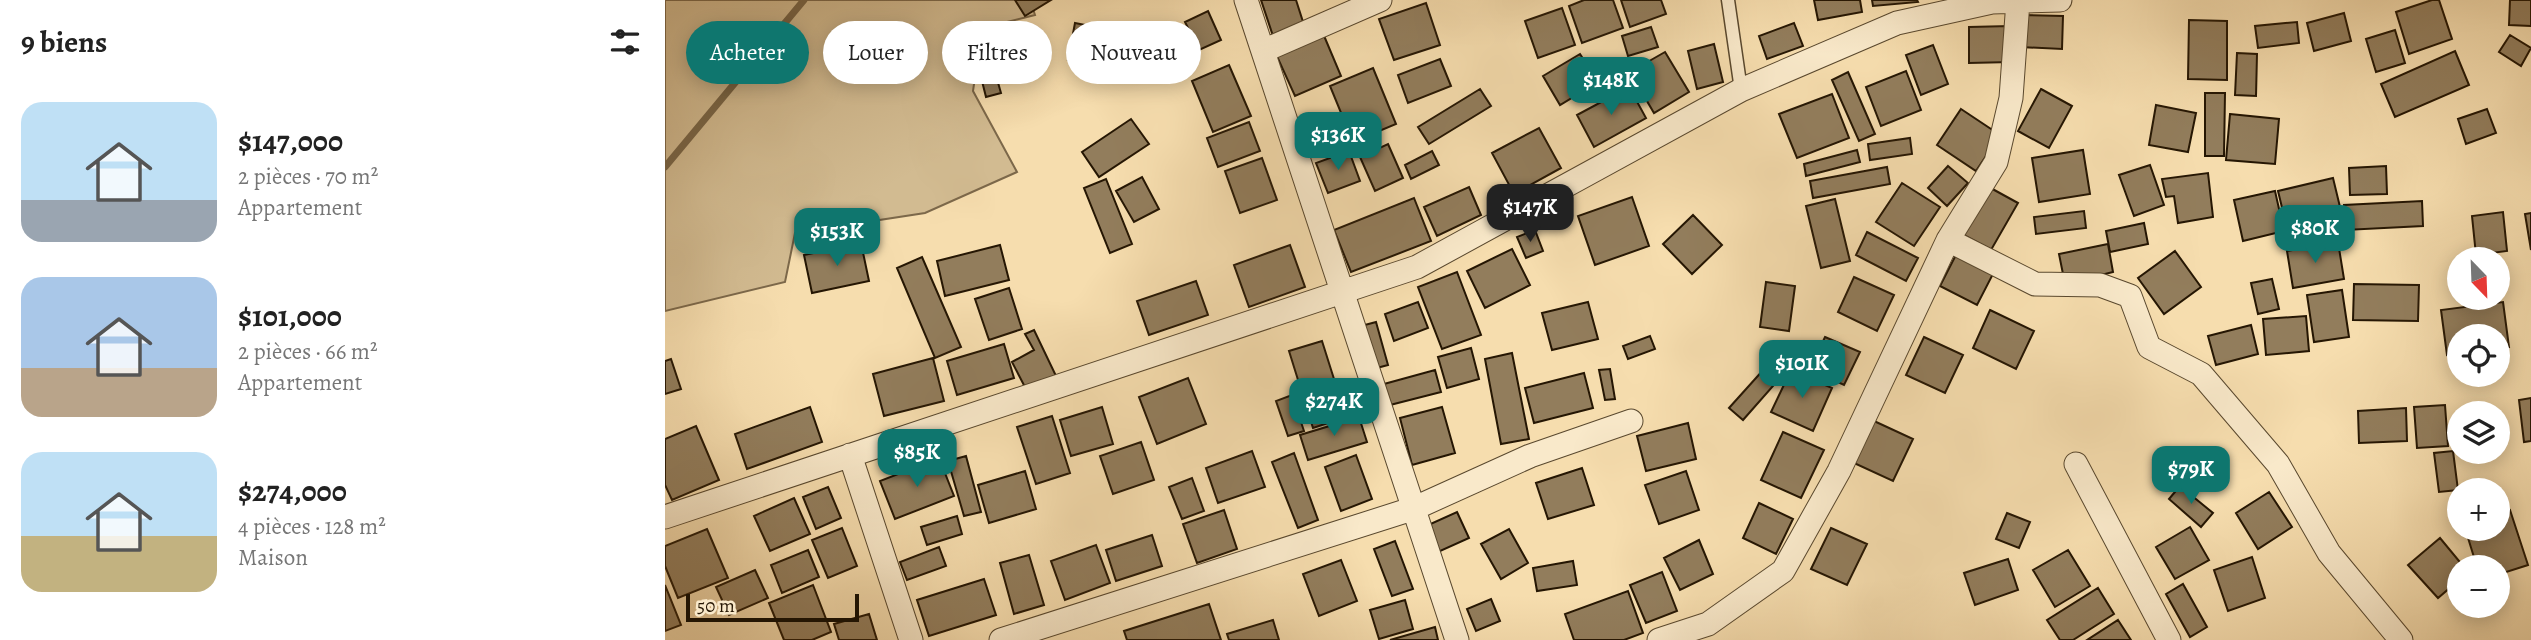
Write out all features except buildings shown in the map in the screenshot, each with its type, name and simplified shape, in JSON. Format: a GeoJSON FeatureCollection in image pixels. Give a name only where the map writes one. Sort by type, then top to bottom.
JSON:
{"type":"FeatureCollection","features":[{"type":"Feature","properties":{"kind":"street"},"geometry":{"type":"LineString","coordinates":[[1246,0],[1457,640]]}},
{"type":"Feature","properties":{"kind":"street"},"geometry":{"type":"LineString","coordinates":[[1263,51],[1380,0]]}},
{"type":"Feature","properties":{"kind":"street"},"geometry":{"type":"LineString","coordinates":[[665,517],[1417,267],[1741,90],[1897,23],[1992,2],[2060,0]]}},
{"type":"Feature","properties":{"kind":"street"},"geometry":{"type":"LineString","coordinates":[[1659,640],[1707,624],[1783,571],[1839,471],[1948,240],[1996,162],[2011,98],[2018,1]]}},
{"type":"Feature","properties":{"kind":"street"},"geometry":{"type":"LineString","coordinates":[[1948,240],[2035,284],[2100,285],[2130,296],[2149,347],[2201,374],[2210,384],[2278,464],[2329,553],[2400,640]]}},
{"type":"Feature","properties":{"kind":"street"},"geometry":{"type":"LineString","coordinates":[[1001,640],[1415,508],[1529,456],[1631,421]]}},
{"type":"Feature","properties":{"kind":"street"},"geometry":{"type":"LineString","coordinates":[[850,455],[911,640]]}},
{"type":"Feature","properties":{"kind":"street"},"geometry":{"type":"LineString","coordinates":[[2076,464],[2169,640]]}},
{"type":"Feature","properties":{"kind":"lane"},"geometry":{"type":"LineString","coordinates":[[1728,0],[1741,90]]}},
{"type":"Feature","properties":{"kind":"shaded area"},"geometry":{"type":"Polygon","coordinates":[[[665,0],[1030,0],[1035,15],[1011,21],[942,21],[942,84],[974,84],[973,91],[1017,172],[925,213],[795,233],[785,282],[665,311],[665,0]]]}},
{"type":"Feature","properties":{"kind":"waterway"},"geometry":{"type":"LineString","coordinates":[[665,167],[804,0]]}}]}
